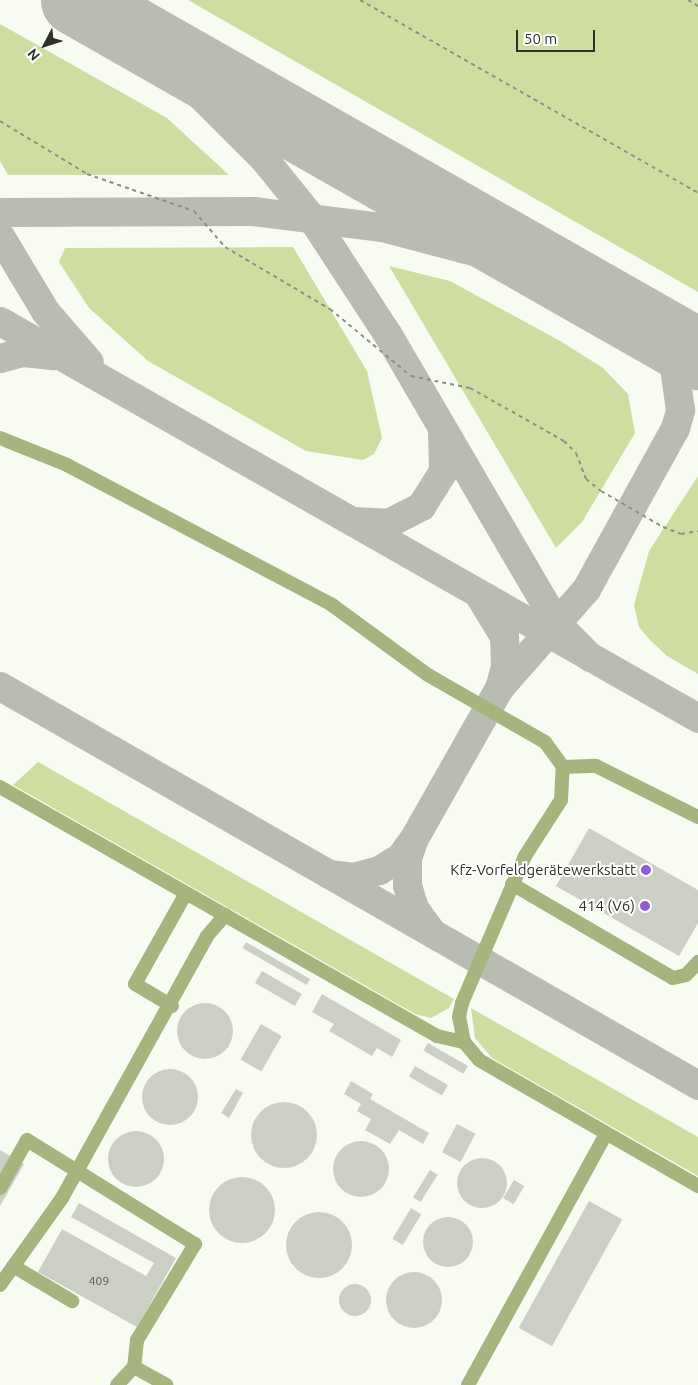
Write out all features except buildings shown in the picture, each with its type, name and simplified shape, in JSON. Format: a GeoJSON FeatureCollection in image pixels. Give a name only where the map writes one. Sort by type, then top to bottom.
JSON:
{"type":"FeatureCollection","features":[{"type":"Feature","properties":{"kind":"lane"},"geometry":{"type":"LineString","coordinates":[[0,438],[67,465],[332,605],[428,675],[545,742],[563,767],[561,800],[512,884],[460,1009],[464,1042],[479,1060],[698,1186]]}},
{"type":"Feature","properties":{"kind":"lane"},"geometry":{"type":"LineString","coordinates":[[563,767],[596,766],[698,817]]}},
{"type":"Feature","properties":{"kind":"lane"},"geometry":{"type":"LineString","coordinates":[[0,787],[437,1036],[464,1042]]}},
{"type":"Feature","properties":{"kind":"lane"},"geometry":{"type":"LineString","coordinates":[[512,884],[673,978],[686,975],[698,962]]}},
{"type":"Feature","properties":{"kind":"lane"},"geometry":{"type":"LineString","coordinates":[[172,1006],[135,984],[186,893]]}},
{"type":"Feature","properties":{"kind":"lane"},"geometry":{"type":"LineString","coordinates":[[0,1285],[76,1174],[196,963],[207,936],[216,930],[225,915]]}},
{"type":"Feature","properties":{"kind":"lane"},"geometry":{"type":"LineString","coordinates":[[468,1385],[606,1134]]}},
{"type":"Feature","properties":{"kind":"lane"},"geometry":{"type":"LineString","coordinates":[[0,1188],[27,1140],[76,1174],[195,1244],[137,1340],[134,1367],[117,1385]]}},
{"type":"Feature","properties":{"kind":"lane"},"geometry":{"type":"LineString","coordinates":[[13,1266],[72,1301]]}},
{"type":"Feature","properties":{"kind":"lane"},"geometry":{"type":"LineString","coordinates":[[134,1367],[166,1385]]}},
{"type":"Feature","properties":{"kind":"path"},"geometry":{"type":"LineString","coordinates":[[360,0],[698,193]]}},
{"type":"Feature","properties":{"kind":"path"},"geometry":{"type":"LineString","coordinates":[[688,0],[698,6]]}},
{"type":"Feature","properties":{"kind":"path"},"geometry":{"type":"LineString","coordinates":[[0,121],[87,174],[194,211],[226,247],[330,309],[411,376],[470,388],[564,441],[576,453],[586,479],[601,491],[663,527],[682,534],[698,531]]}},
{"type":"Feature","properties":{"kind":"green space"},"geometry":{"type":"Polygon","coordinates":[[[188,0],[698,0],[698,292],[188,0]]]}},
{"type":"Feature","properties":{"kind":"green space"},"geometry":{"type":"Polygon","coordinates":[[[0,24],[167,118],[229,175],[8,175],[0,161],[0,24]]]}},
{"type":"Feature","properties":{"kind":"green space"},"geometry":{"type":"Polygon","coordinates":[[[293,247],[367,371],[382,438],[374,454],[363,460],[306,451],[148,361],[89,308],[59,262],[65,248],[293,247]]]}},
{"type":"Feature","properties":{"kind":"green space"},"geometry":{"type":"Polygon","coordinates":[[[389,266],[450,281],[562,342],[603,368],[628,394],[635,433],[582,522],[556,548],[389,266]]]}},
{"type":"Feature","properties":{"kind":"green space"},"geometry":{"type":"Polygon","coordinates":[[[698,476],[698,674],[667,656],[650,640],[639,627],[634,605],[649,551],[698,476]]]}},
{"type":"Feature","properties":{"kind":"green space"},"geometry":{"type":"Polygon","coordinates":[[[38,762],[454,999],[449,1008],[431,1018],[415,1014],[13,785],[38,762]]]}},
{"type":"Feature","properties":{"kind":"green space"},"geometry":{"type":"Polygon","coordinates":[[[471,1008],[698,1137],[698,1176],[492,1058],[475,1038],[471,1008]]]}},
{"type":"Feature","properties":{"kind":"taxiway"},"geometry":{"type":"LineString","coordinates":[[73,0],[195,90],[264,159],[311,217],[388,335],[556,623],[590,657]]}},
{"type":"Feature","properties":{"kind":"taxiway"},"geometry":{"type":"LineString","coordinates":[[0,212],[253,211],[382,227],[484,254],[615,307]]}},
{"type":"Feature","properties":{"kind":"taxiway"},"geometry":{"type":"LineString","coordinates":[[0,236],[45,311],[89,362]]}},
{"type":"Feature","properties":{"kind":"taxiway"},"geometry":{"type":"LineString","coordinates":[[430,930],[414,908],[407,885],[407,858],[414,838],[499,688],[586,589],[675,428],[680,410],[674,367],[656,338],[625,312]]}},
{"type":"Feature","properties":{"kind":"taxiway"},"geometry":{"type":"LineString","coordinates":[[0,321],[698,718]]}},
{"type":"Feature","properties":{"kind":"taxiway"},"geometry":{"type":"LineString","coordinates":[[651,328],[698,343]]}},
{"type":"Feature","properties":{"kind":"taxiway"},"geometry":{"type":"LineString","coordinates":[[0,358],[23,352],[54,355]]}},
{"type":"Feature","properties":{"kind":"taxiway"},"geometry":{"type":"LineString","coordinates":[[353,521],[388,523],[421,506],[443,471],[442,431]]}},
{"type":"Feature","properties":{"kind":"taxiway"},"geometry":{"type":"LineString","coordinates":[[480,597],[504,636],[505,666],[499,688]]}},
{"type":"Feature","properties":{"kind":"taxiway"},"geometry":{"type":"LineString","coordinates":[[0,686],[698,1085]]}},
{"type":"Feature","properties":{"kind":"taxiway"},"geometry":{"type":"LineString","coordinates":[[329,874],[353,877],[379,870],[400,857],[413,839]]}},
{"type":"Feature","properties":{"kind":"runway"},"geometry":{"type":"LineString","coordinates":[[76,0],[698,354]]}},
{"type":"Feature","properties":{"kind":"place","name":"Kfz-Vorfeldgerätewerkstatt"},"geometry":{"type":"Point","coordinates":[646,870]}},
{"type":"Feature","properties":{"kind":"place","name":"414 (V6)"},"geometry":{"type":"Point","coordinates":[645,906]}}]}
